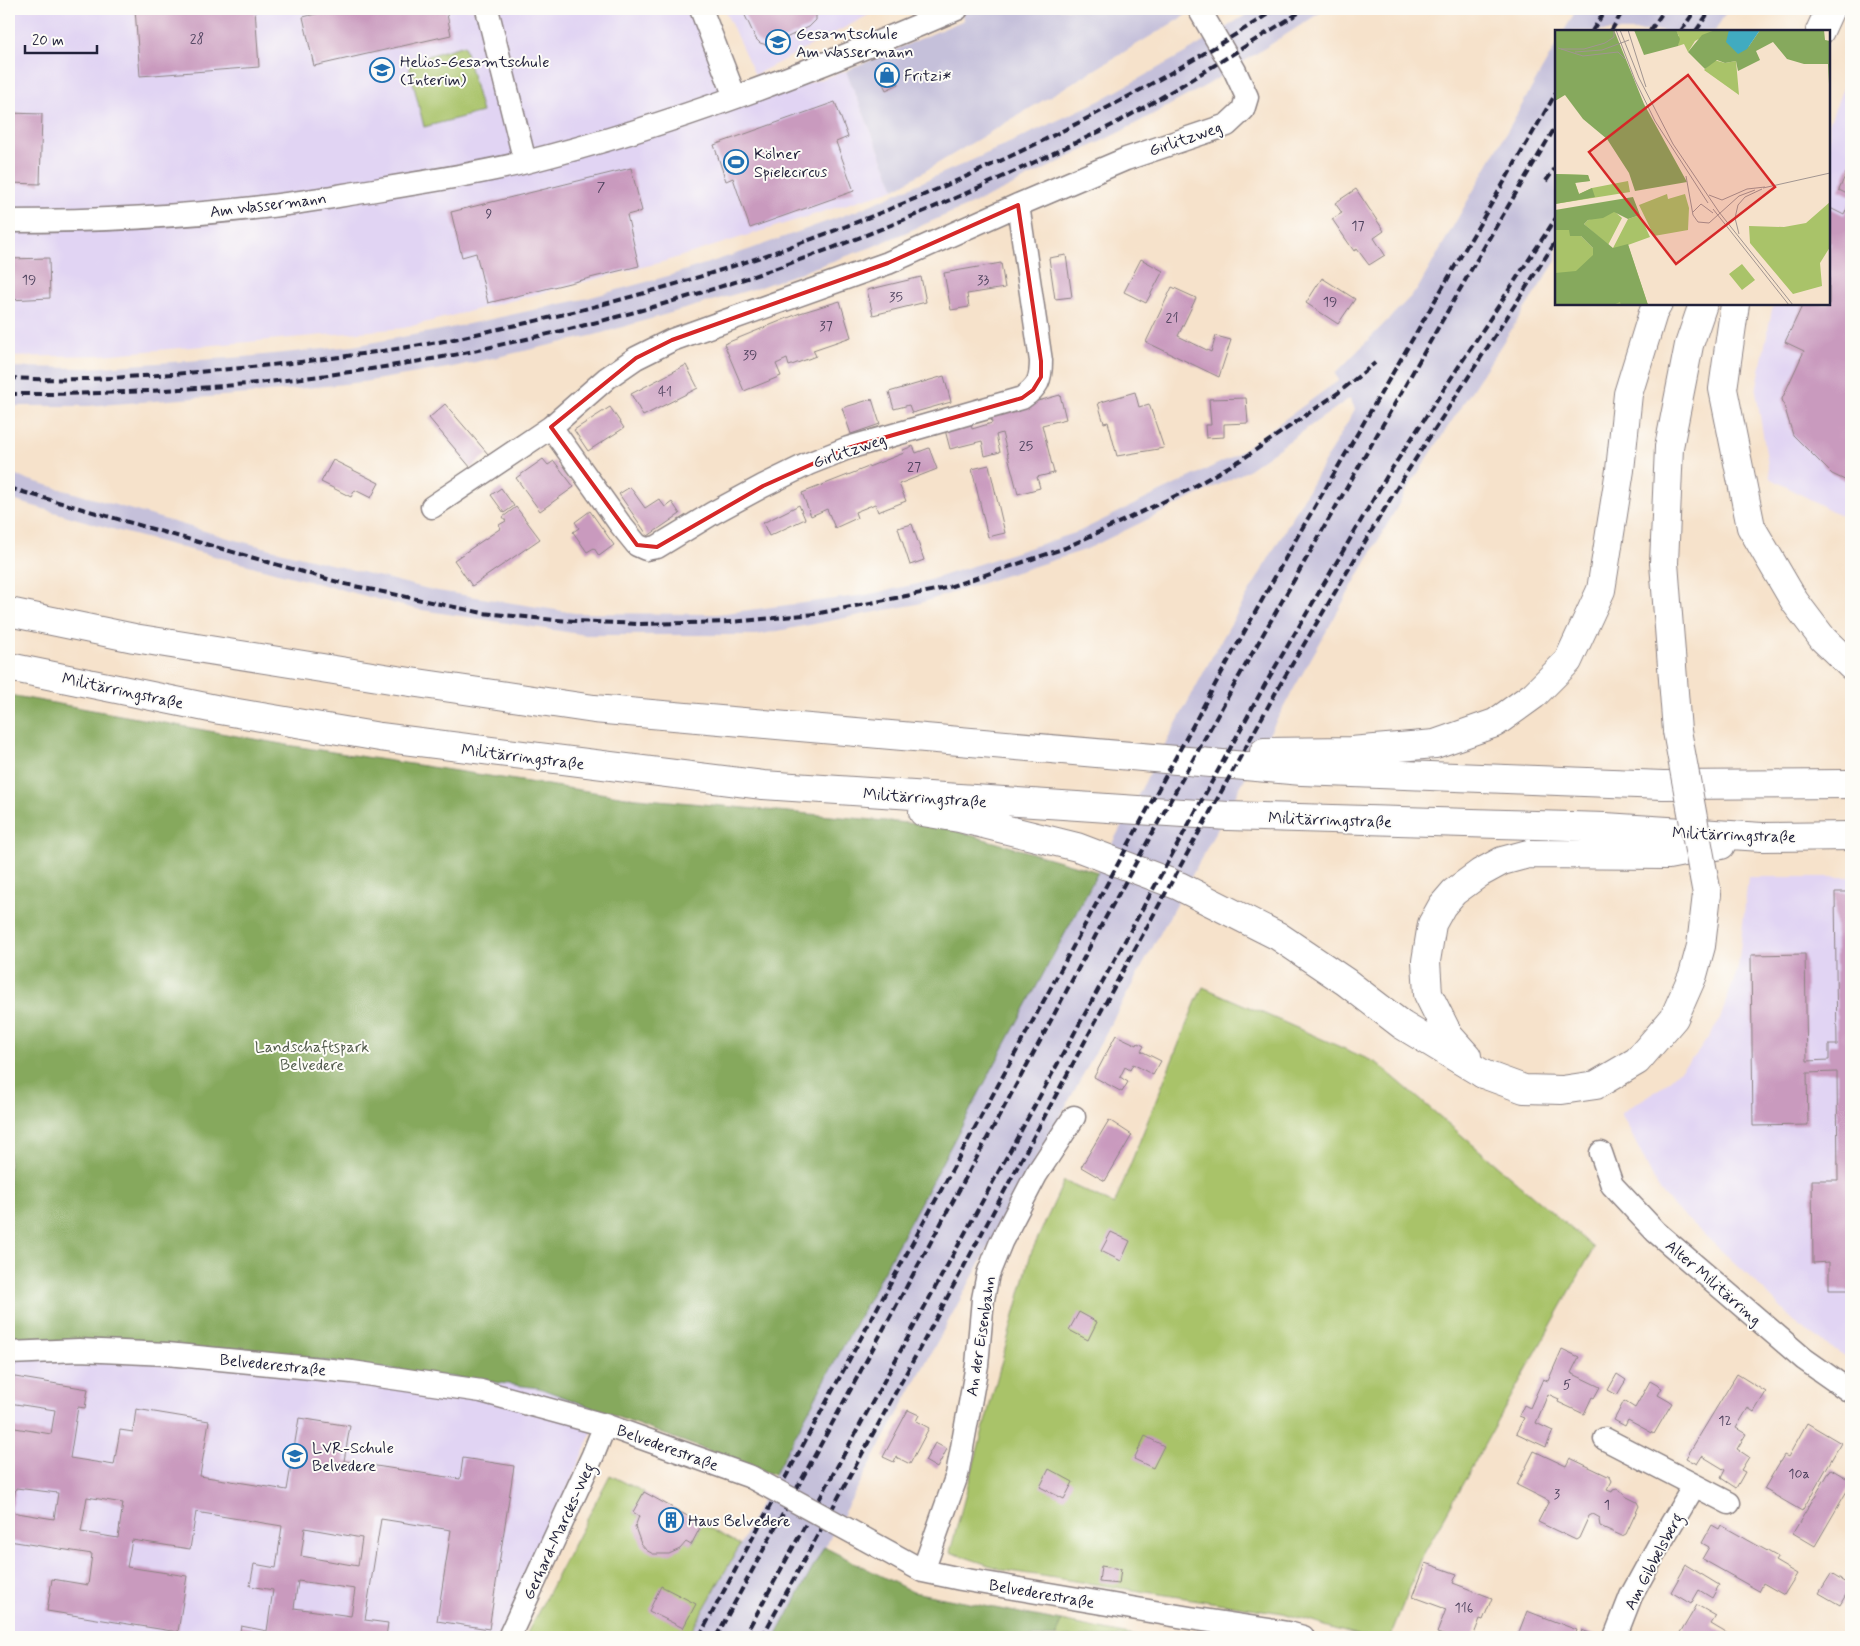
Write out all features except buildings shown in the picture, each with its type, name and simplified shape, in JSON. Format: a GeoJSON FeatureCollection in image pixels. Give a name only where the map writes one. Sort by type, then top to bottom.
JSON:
{"type":"FeatureCollection","features":[{"type":"Feature","properties":{"kind":"main road"},"geometry":{"type":"LineString","coordinates":[[1820,30],[1830,9]]}},
{"type":"Feature","properties":{"kind":"main road"},"geometry":{"type":"LineString","coordinates":[[1110,754],[1351,751],[1435,744],[1495,724],[1534,694],[1568,661],[1601,590],[1620,470],[1628,394],[1658,305]]}},
{"type":"Feature","properties":{"kind":"main road"},"geometry":{"type":"LineString","coordinates":[[763,786],[959,818],[1077,847],[1180,886],[1278,936],[1346,982],[1402,1025],[1483,1074],[1524,1089],[1562,1090],[1596,1085],[1637,1062],[1674,1018],[1693,975],[1701,946],[1707,894],[1678,731],[1664,564],[1669,447],[1689,345],[1703,305]]}},
{"type":"Feature","properties":{"kind":"main road"},"geometry":{"type":"LineString","coordinates":[[1735,305],[1723,389],[1751,527],[1795,602],[1823,639],[1851,666]]}},
{"type":"Feature","properties":{"kind":"main road"},"geometry":{"type":"LineString","coordinates":[[9,612],[144,640],[594,709],[1312,772],[1663,785],[1851,784]]}},
{"type":"Feature","properties":{"kind":"main road","name":"Militärringstraße"},"geometry":{"type":"LineString","coordinates":[[9,667],[220,710],[380,737],[763,786],[1228,816],[1605,827],[1762,837],[1851,836]]}},
{"type":"Feature","properties":{"kind":"main road"},"geometry":{"type":"LineString","coordinates":[[1483,1074],[1449,1036],[1428,994],[1426,961],[1432,924],[1442,906],[1454,892],[1480,873],[1502,861],[1528,854],[1668,855],[1762,837]]}},
{"type":"Feature","properties":{"kind":"street"},"geometry":{"type":"LineString","coordinates":[[486,9],[525,162]]}},
{"type":"Feature","properties":{"kind":"street"},"geometry":{"type":"LineString","coordinates":[[701,9],[735,97]]}},
{"type":"Feature","properties":{"kind":"street","name":"Girlitzweg"},"geometry":{"type":"LineString","coordinates":[[432,507],[551,427],[607,378],[636,358],[672,340],[888,263],[1018,204],[1126,159],[1227,124],[1243,110],[1247,97],[1236,71],[1199,9]]}},
{"type":"Feature","properties":{"kind":"street","name":"Am Wassermann"},"geometry":{"type":"LineString","coordinates":[[9,221],[51,221],[182,214],[281,205],[424,182],[525,162],[644,129],[790,78],[953,10]]}},
{"type":"Feature","properties":{"kind":"street","name":"Girlitzweg"},"geometry":{"type":"LineString","coordinates":[[551,427],[620,524],[637,545],[646,549],[657,548],[713,513],[808,464],[848,448],[1022,398],[1033,390],[1041,377],[1041,361],[1018,204]]}},
{"type":"Feature","properties":{"kind":"street","name":"An der Eisenbahn"},"geometry":{"type":"LineString","coordinates":[[923,1571],[957,1475],[977,1364],[983,1299],[988,1274],[1001,1242],[1036,1175],[1074,1117]]}},
{"type":"Feature","properties":{"kind":"street","name":"Alter Militärring"},"geometry":{"type":"LineString","coordinates":[[1601,1153],[1612,1185],[1656,1232],[1804,1359],[1851,1392]]}},
{"type":"Feature","properties":{"kind":"street","name":"Belvederestraße"},"geometry":{"type":"LineString","coordinates":[[9,1353],[79,1350],[167,1354],[352,1372],[481,1390],[605,1425],[751,1477],[923,1571],[1303,1637]]}},
{"type":"Feature","properties":{"kind":"street","name":"Gerhard-Marcks-Weg"},"geometry":{"type":"LineString","coordinates":[[509,1637],[605,1425]]}},
{"type":"Feature","properties":{"kind":"street"},"geometry":{"type":"LineString","coordinates":[[1605,1439],[1729,1503]]}},
{"type":"Feature","properties":{"kind":"street","name":"Am Gibbelsberg"},"geometry":{"type":"LineString","coordinates":[[1615,1637],[1632,1596],[1660,1543],[1694,1486]]}},
{"type":"Feature","properties":{"kind":"highlighted area"},"geometry":{"type":"Polygon","coordinates":[[[1018,205],[1041,361],[1041,377],[1033,390],[1022,398],[848,448],[763,486],[657,547],[637,545],[551,427],[636,358],[672,340],[888,263],[1018,205]]]}},
{"type":"Feature","properties":{"kind":"shaded area"},"geometry":{"type":"Polygon","coordinates":[[[9,9],[707,9],[728,109],[846,71],[895,189],[666,261],[404,328],[101,355],[9,357],[9,9]]]}},
{"type":"Feature","properties":{"kind":"shaded area","name":"Gesamtschule Am Wassermann"},"geometry":{"type":"Polygon","coordinates":[[[724,9],[880,9],[755,75],[724,9]]]}},
{"type":"Feature","properties":{"kind":"shaded area"},"geometry":{"type":"Polygon","coordinates":[[[959,9],[1196,9],[895,189],[846,71],[964,20],[959,9]]]}},
{"type":"Feature","properties":{"kind":"shaded area"},"geometry":{"type":"Polygon","coordinates":[[[1255,9],[1326,9],[1207,85],[1120,132],[997,193],[872,247],[760,287],[595,335],[453,367],[363,382],[249,394],[87,406],[9,406],[9,367],[87,368],[244,357],[353,346],[441,330],[584,299],[668,276],[748,250],[856,211],[977,158],[1099,101],[1192,49],[1255,9]]]}},
{"type":"Feature","properties":{"kind":"shaded area"},"geometry":{"type":"Polygon","coordinates":[[[1577,9],[1728,9],[1716,30],[1565,30],[1577,9]]]}},
{"type":"Feature","properties":{"kind":"shaded area"},"geometry":{"type":"Polygon","coordinates":[[[1555,47],[1555,263],[1405,493],[1292,692],[776,1637],[688,1637],[740,1545],[774,1475],[1214,653],[1355,409],[1350,398],[1245,472],[1085,550],[917,604],[757,635],[586,635],[415,609],[126,533],[9,499],[9,474],[232,539],[432,590],[575,613],[717,614],[865,595],[917,584],[1078,532],[1234,456],[1339,380],[1335,374],[1417,290],[1555,47]]]}},
{"type":"Feature","properties":{"kind":"shaded area"},"geometry":{"type":"Polygon","coordinates":[[[1851,67],[1851,521],[1770,478],[1756,391],[1773,305],[1830,305],[1830,121],[1851,67]]]}},
{"type":"Feature","properties":{"kind":"shaded area"},"geometry":{"type":"Polygon","coordinates":[[[1748,877],[1851,877],[1851,1360],[1798,1325],[1753,1280],[1673,1206],[1658,1188],[1621,1113],[1662,1087],[1696,1055],[1719,1022],[1738,968],[1748,877]]]}},
{"type":"Feature","properties":{"kind":"shaded area","name":"LVR-Schule Belvedere"},"geometry":{"type":"Polygon","coordinates":[[[9,1343],[277,1355],[539,1388],[601,1411],[504,1637],[9,1637],[9,1343]]]}},
{"type":"Feature","properties":{"kind":"green space"},"geometry":{"type":"Polygon","coordinates":[[[464,45],[482,112],[424,127],[408,62],[464,45]]]}},
{"type":"Feature","properties":{"kind":"green space","name":"Landschaftspark Belvedere"},"geometry":{"type":"Polygon","coordinates":[[[9,695],[287,745],[626,797],[939,826],[1098,872],[774,1475],[539,1388],[277,1355],[9,1343],[9,695]]]}},
{"type":"Feature","properties":{"kind":"green space"},"geometry":{"type":"Polygon","coordinates":[[[1203,987],[1377,1063],[1594,1248],[1423,1555],[1390,1637],[1361,1637],[1283,1613],[1003,1570],[950,1552],[1031,1253],[1064,1181],[1114,1205],[1203,987]]]}},
{"type":"Feature","properties":{"kind":"green space"},"geometry":{"type":"Polygon","coordinates":[[[610,1475],[644,1492],[633,1513],[686,1542],[692,1544],[702,1524],[740,1545],[688,1637],[525,1637],[610,1475]]]}},
{"type":"Feature","properties":{"kind":"green space"},"geometry":{"type":"Polygon","coordinates":[[[824,1547],[913,1592],[1061,1621],[1055,1637],[776,1637],[824,1547]]]}},
{"type":"Feature","properties":{"kind":"green space"},"geometry":{"type":"Polygon","coordinates":[[[1061,1621],[1139,1637],[1055,1637],[1061,1621]]]}},
{"type":"Feature","properties":{"kind":"railway"},"geometry":{"type":"LineString","coordinates":[[9,378],[113,378],[291,363],[454,339],[622,299],[720,270],[817,237],[913,200],[1007,158],[1099,112],[1189,63],[1276,9]]}},
{"type":"Feature","properties":{"kind":"railway"},"geometry":{"type":"LineString","coordinates":[[9,394],[174,390],[229,386],[339,373],[467,353],[629,314],[787,265],[890,225],[986,184],[1102,130],[1140,110],[1305,9]]}},
{"type":"Feature","properties":{"kind":"railway"},"geometry":{"type":"LineString","coordinates":[[1593,30],[1606,9]]}},
{"type":"Feature","properties":{"kind":"railway"},"geometry":{"type":"LineString","coordinates":[[1612,30],[1624,9]]}},
{"type":"Feature","properties":{"kind":"railway"},"geometry":{"type":"LineString","coordinates":[[1651,30],[1665,9]]}},
{"type":"Feature","properties":{"kind":"railway"},"geometry":{"type":"LineString","coordinates":[[1682,30],[1696,9]]}},
{"type":"Feature","properties":{"kind":"railway"},"geometry":{"type":"LineString","coordinates":[[1697,30],[1711,9]]}},
{"type":"Feature","properties":{"kind":"railway"},"geometry":{"type":"LineString","coordinates":[[699,1637],[1217,681],[1300,532],[1555,95]]}},
{"type":"Feature","properties":{"kind":"railway"},"geometry":{"type":"LineString","coordinates":[[716,1637],[1097,933],[1237,680],[1491,235],[1555,128]]}},
{"type":"Feature","properties":{"kind":"railway"},"geometry":{"type":"LineString","coordinates":[[1546,181],[1555,168]]}},
{"type":"Feature","properties":{"kind":"railway"},"geometry":{"type":"LineString","coordinates":[[744,1637],[1267,681],[1387,476],[1555,220]]}},
{"type":"Feature","properties":{"kind":"railway"},"geometry":{"type":"LineString","coordinates":[[762,1637],[1281,683],[1400,483],[1555,243]]}},
{"type":"Feature","properties":{"kind":"railway"},"geometry":{"type":"LineString","coordinates":[[9,488],[345,584],[483,613],[556,620],[637,624],[732,622],[815,614],[946,588],[1065,548],[1188,490],[1244,458],[1338,393],[1375,363]]}},
{"type":"Feature","properties":{"kind":"place","name":"Gesamtschule Am Wassermann"},"geometry":{"type":"Point","coordinates":[778,42]}},
{"type":"Feature","properties":{"kind":"place","name":"Helios-Gesamtschule (Interim)"},"geometry":{"type":"Point","coordinates":[382,70]}},
{"type":"Feature","properties":{"kind":"place","name":"Fritzi*"},"geometry":{"type":"Point","coordinates":[887,75]}},
{"type":"Feature","properties":{"kind":"place","name":"Kölner Spielecircus"},"geometry":{"type":"Point","coordinates":[736,162]}},
{"type":"Feature","properties":{"kind":"place","name":"LVR-Schule Belvedere"},"geometry":{"type":"Point","coordinates":[295,1456]}},
{"type":"Feature","properties":{"kind":"place","name":"Haus Belvedere"},"geometry":{"type":"Point","coordinates":[671,1520]}}]}
